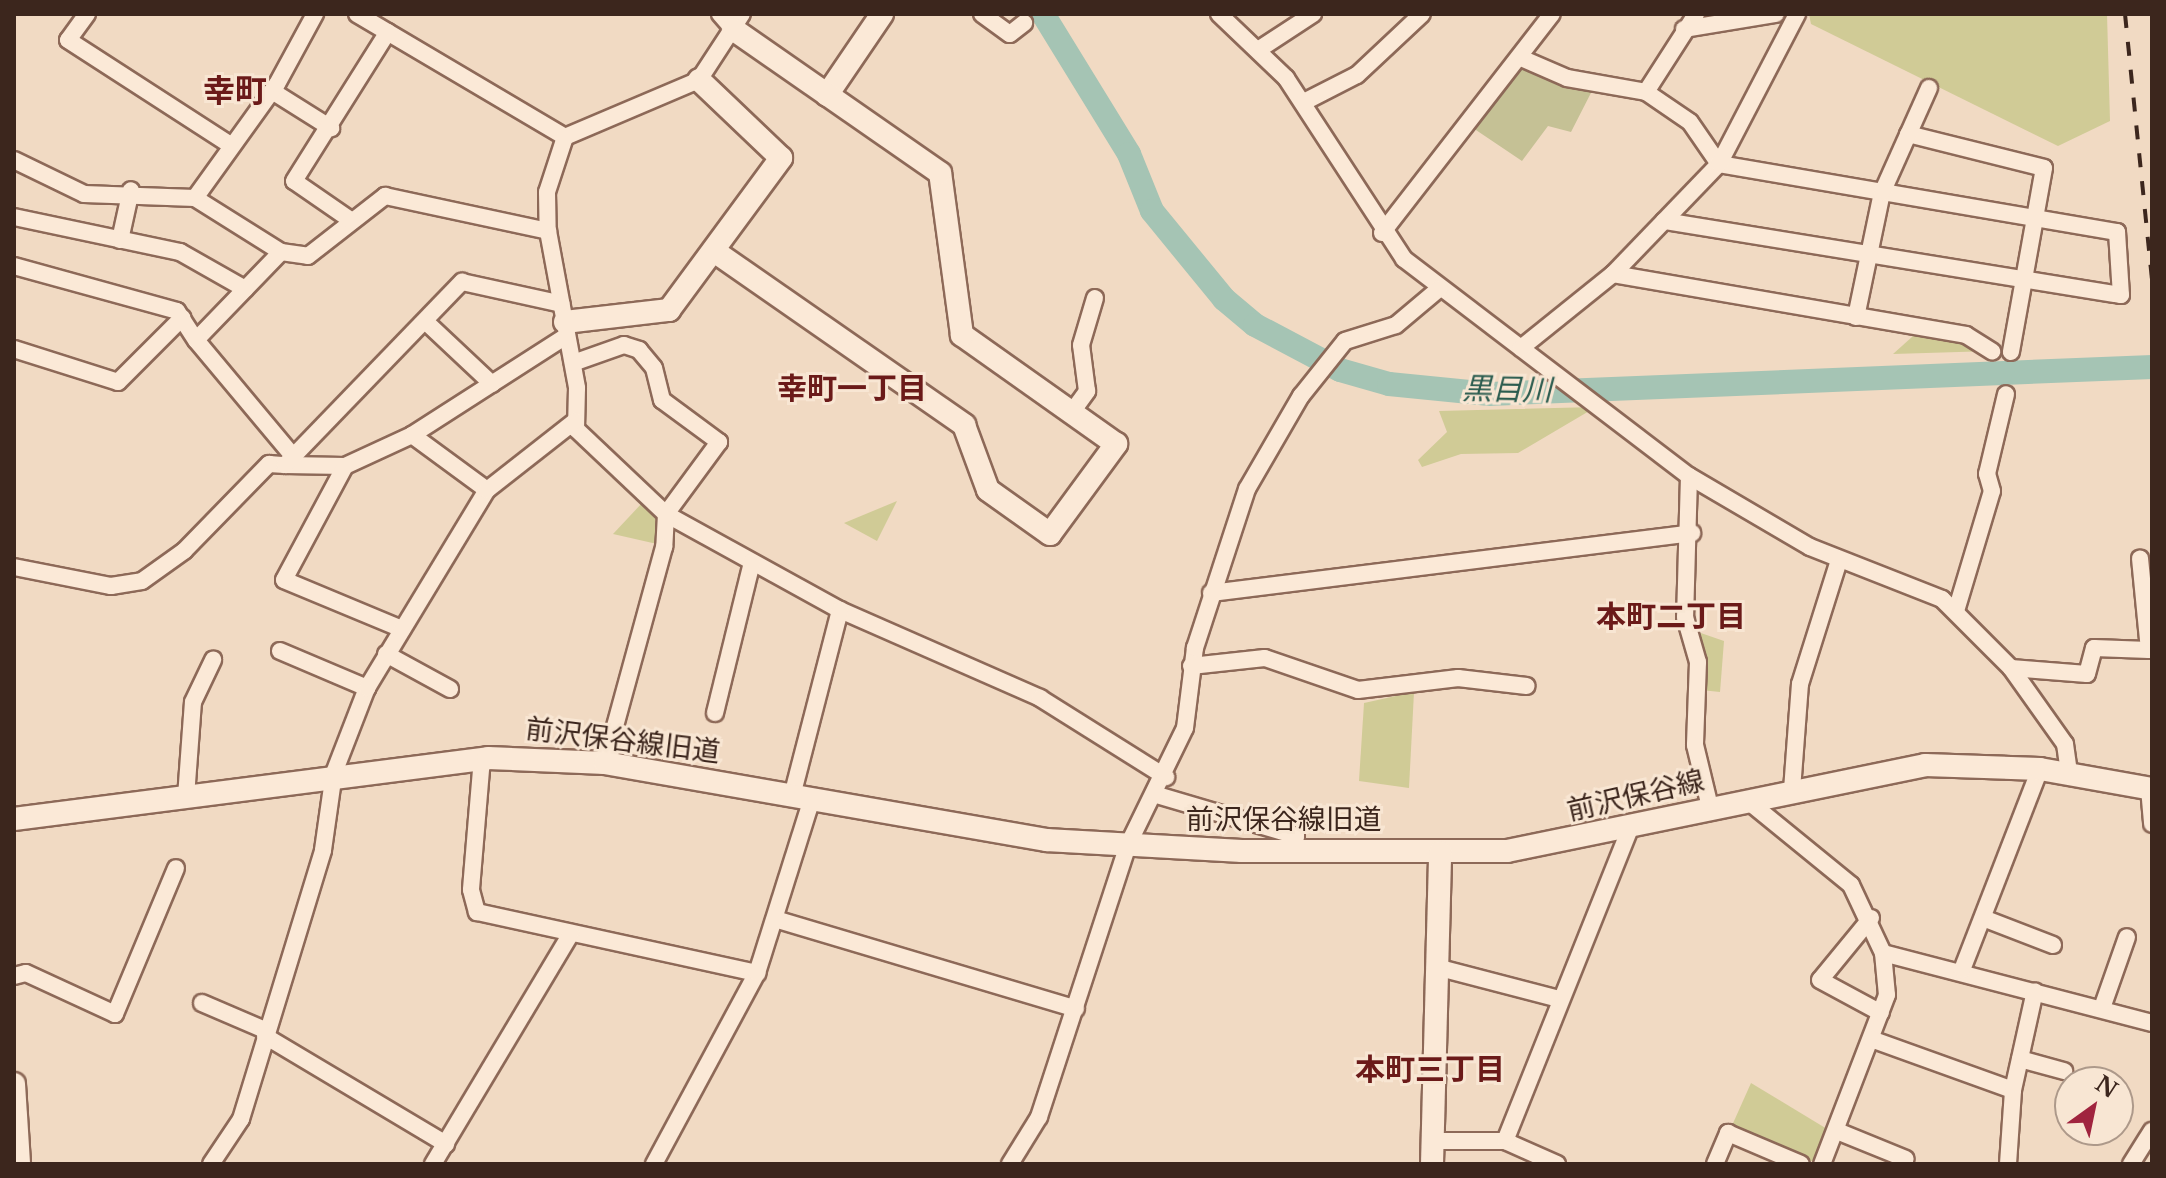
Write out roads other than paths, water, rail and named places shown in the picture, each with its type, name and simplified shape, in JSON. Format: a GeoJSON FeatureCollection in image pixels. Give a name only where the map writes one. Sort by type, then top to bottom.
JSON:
{"type":"FeatureCollection","features":[{"type":"Feature","properties":{"kind":"street"},"geometry":{"type":"LineString","coordinates":[[87,14],[68,40],[230,145]]}},
{"type":"Feature","properties":{"kind":"street"},"geometry":{"type":"LineString","coordinates":[[195,198],[230,145],[272,91],[315,14]]}},
{"type":"Feature","properties":{"kind":"street"},"geometry":{"type":"LineString","coordinates":[[357,14],[565,137]]}},
{"type":"Feature","properties":{"kind":"street"},"geometry":{"type":"LineString","coordinates":[[827,95],[882,14]]}},
{"type":"Feature","properties":{"kind":"street"},"geometry":{"type":"LineString","coordinates":[[982,14],[1010,34],[1024,23]]}},
{"type":"Feature","properties":{"kind":"street"},"geometry":{"type":"LineString","coordinates":[[1219,14],[1258,50],[1304,102],[1382,233],[1440,288],[1689,476],[1839,560],[1942,599],[2011,668],[2065,744],[2069,773]]}},
{"type":"Feature","properties":{"kind":"street"},"geometry":{"type":"LineString","coordinates":[[1258,50],[1313,14]]}},
{"type":"Feature","properties":{"kind":"street"},"geometry":{"type":"LineString","coordinates":[[1304,102],[1357,75],[1422,14]]}},
{"type":"Feature","properties":{"kind":"street"},"geometry":{"type":"LineString","coordinates":[[1382,233],[1521,58],[1552,14]]}},
{"type":"Feature","properties":{"kind":"street"},"geometry":{"type":"LineString","coordinates":[[1646,92],[1696,14]]}},
{"type":"Feature","properties":{"kind":"street"},"geometry":{"type":"LineString","coordinates":[[1684,29],[1776,14]]}},
{"type":"Feature","properties":{"kind":"street"},"geometry":{"type":"LineString","coordinates":[[1521,348],[1613,274],[1719,164],[1797,14]]}},
{"type":"Feature","properties":{"kind":"street"},"geometry":{"type":"LineString","coordinates":[[714,251],[964,425],[988,490],[1050,534],[1116,444],[962,335],[940,173],[827,95],[732,19],[699,80],[565,137],[547,192],[548,231],[573,363],[575,421],[580,434],[666,514],[840,610],[1040,698],[1166,777]]}},
{"type":"Feature","properties":{"kind":"street"},"geometry":{"type":"LineString","coordinates":[[352,221],[294,181],[331,128],[388,32]]}},
{"type":"Feature","properties":{"kind":"street"},"geometry":{"type":"LineString","coordinates":[[1521,58],[1567,78],[1646,92],[1690,122],[1719,164],[2117,232],[2121,295],[1664,221]]}},
{"type":"Feature","properties":{"kind":"street"},"geometry":{"type":"LineString","coordinates":[[289,460],[462,282],[564,321],[669,310],[781,158],[699,80]]}},
{"type":"Feature","properties":{"kind":"street"},"geometry":{"type":"LineString","coordinates":[[1856,317],[1882,193],[1929,88]]}},
{"type":"Feature","properties":{"kind":"street"},"geometry":{"type":"LineString","coordinates":[[272,91],[331,128]]}},
{"type":"Feature","properties":{"kind":"street"},"geometry":{"type":"LineString","coordinates":[[1908,134],[2044,168],[2032,217],[2011,352]]}},
{"type":"Feature","properties":{"kind":"street"},"geometry":{"type":"LineString","coordinates":[[14,160],[84,194],[131,190],[195,198],[281,252],[308,256],[385,196],[548,231]]}},
{"type":"Feature","properties":{"kind":"street"},"geometry":{"type":"LineString","coordinates":[[120,240],[131,190]]}},
{"type":"Feature","properties":{"kind":"street"},"geometry":{"type":"LineString","coordinates":[[14,217],[180,252],[245,289]]}},
{"type":"Feature","properties":{"kind":"street"},"geometry":{"type":"LineString","coordinates":[[196,340],[281,252]]}},
{"type":"Feature","properties":{"kind":"street"},"geometry":{"type":"LineString","coordinates":[[14,266],[182,318],[289,460]]}},
{"type":"Feature","properties":{"kind":"street"},"geometry":{"type":"LineString","coordinates":[[1613,274],[1966,335],[1992,351]]}},
{"type":"Feature","properties":{"kind":"street"},"geometry":{"type":"LineString","coordinates":[[1010,1164],[1039,1117],[1127,847],[1166,777],[1185,728],[1191,666],[1211,593],[1247,489],[1314,380],[1345,341],[1396,325],[1440,288]]}},
{"type":"Feature","properties":{"kind":"street"},"geometry":{"type":"LineString","coordinates":[[1072,412],[1087,391],[1081,345],[1095,298]]}},
{"type":"Feature","properties":{"kind":"street"},"geometry":{"type":"LineString","coordinates":[[14,349],[118,382],[182,318]]}},
{"type":"Feature","properties":{"kind":"street"},"geometry":{"type":"LineString","coordinates":[[425,321],[492,384]]}},
{"type":"Feature","properties":{"kind":"street"},"geometry":{"type":"LineString","coordinates":[[14,567],[111,586],[142,581],[184,551],[269,464],[289,460],[345,466],[412,435],[492,384],[564,321]]}},
{"type":"Feature","properties":{"kind":"street"},"geometry":{"type":"LineString","coordinates":[[573,363],[624,345],[639,350],[654,368],[662,400],[719,442],[666,514],[664,547],[605,763]]}},
{"type":"Feature","properties":{"kind":"street"},"geometry":{"type":"LineString","coordinates":[[1956,611],[1992,491],[1987,474],[2006,394]]}},
{"type":"Feature","properties":{"kind":"street"},"geometry":{"type":"LineString","coordinates":[[211,1164],[241,1119],[323,850],[334,773],[367,688],[487,490],[575,421]]}},
{"type":"Feature","properties":{"kind":"street"},"geometry":{"type":"LineString","coordinates":[[412,435],[487,490]]}},
{"type":"Feature","properties":{"kind":"street"},"geometry":{"type":"LineString","coordinates":[[345,466],[284,580],[402,629]]}},
{"type":"Feature","properties":{"kind":"street"},"geometry":{"type":"LineString","coordinates":[[1689,476],[1692,533],[1685,617],[1698,662],[1695,745],[1711,811]]}},
{"type":"Feature","properties":{"kind":"street"},"geometry":{"type":"LineString","coordinates":[[1211,593],[1692,533]]}},
{"type":"Feature","properties":{"kind":"street"},"geometry":{"type":"LineString","coordinates":[[2011,668],[2087,674],[2094,648],[2149,650],[2140,558]]}},
{"type":"Feature","properties":{"kind":"street"},"geometry":{"type":"LineString","coordinates":[[1792,790],[1803,672],[1839,560]]}},
{"type":"Feature","properties":{"kind":"street"},"geometry":{"type":"LineString","coordinates":[[715,713],[752,562]]}},
{"type":"Feature","properties":{"kind":"street"},"geometry":{"type":"LineString","coordinates":[[654,1164],[757,973],[775,919],[840,610]]}},
{"type":"Feature","properties":{"kind":"street"},"geometry":{"type":"LineString","coordinates":[[280,651],[367,688]]}},
{"type":"Feature","properties":{"kind":"street"},"geometry":{"type":"LineString","coordinates":[[386,654],[450,689]]}},
{"type":"Feature","properties":{"kind":"street"},"geometry":{"type":"LineString","coordinates":[[1191,666],[1265,658],[1358,690],[1458,678],[1527,686]]}},
{"type":"Feature","properties":{"kind":"street"},"geometry":{"type":"LineString","coordinates":[[186,797],[193,702],[213,660]]}},
{"type":"Feature","properties":{"kind":"street"},"geometry":{"type":"LineString","coordinates":[[482,758],[471,905],[571,933],[757,973]]}},
{"type":"Feature","properties":{"kind":"street","name":"前沢保谷線旧道"},"geometry":{"type":"LineString","coordinates":[[14,819],[186,797],[334,773],[482,758],[605,763],[802,798],[1127,847],[1440,852]]}},
{"type":"Feature","properties":{"kind":"street","name":"前沢保谷線"},"geometry":{"type":"LineString","coordinates":[[1440,852],[1507,851],[1629,831],[1792,790],[1925,765],[2040,769],[2150,788]]}},
{"type":"Feature","properties":{"kind":"street"},"geometry":{"type":"LineString","coordinates":[[1962,970],[2040,769]]}},
{"type":"Feature","properties":{"kind":"street"},"geometry":{"type":"LineString","coordinates":[[2150,788],[2152,824]]}},
{"type":"Feature","properties":{"kind":"street"},"geometry":{"type":"LineString","coordinates":[[1157,795],[1296,836],[1294,850]]}},
{"type":"Feature","properties":{"kind":"street"},"geometry":{"type":"LineString","coordinates":[[1748,801],[1851,885],[1871,918],[1883,953],[1881,1013],[1822,1164]]}},
{"type":"Feature","properties":{"kind":"street"},"geometry":{"type":"LineString","coordinates":[[1505,1141],[1559,999],[1629,831]]}},
{"type":"Feature","properties":{"kind":"street"},"geometry":{"type":"LineString","coordinates":[[1432,1164],[1440,968],[1440,852]]}},
{"type":"Feature","properties":{"kind":"street"},"geometry":{"type":"LineString","coordinates":[[14,976],[26,973],[115,1014],[176,868]]}},
{"type":"Feature","properties":{"kind":"street"},"geometry":{"type":"LineString","coordinates":[[1871,918],[1820,980],[1881,1013]]}},
{"type":"Feature","properties":{"kind":"street"},"geometry":{"type":"LineString","coordinates":[[1983,918],[2053,945]]}},
{"type":"Feature","properties":{"kind":"street"},"geometry":{"type":"LineString","coordinates":[[775,919],[1076,1009]]}},
{"type":"Feature","properties":{"kind":"street"},"geometry":{"type":"LineString","coordinates":[[433,1164],[571,933]]}},
{"type":"Feature","properties":{"kind":"street"},"geometry":{"type":"LineString","coordinates":[[2102,1008],[2127,937]]}},
{"type":"Feature","properties":{"kind":"street"},"geometry":{"type":"LineString","coordinates":[[1883,953],[1962,970],[2152,1023]]}},
{"type":"Feature","properties":{"kind":"street"},"geometry":{"type":"LineString","coordinates":[[1440,968],[1559,999]]}},
{"type":"Feature","properties":{"kind":"street"},"geometry":{"type":"LineString","coordinates":[[2008,1164],[2013,1090],[2035,991]]}},
{"type":"Feature","properties":{"kind":"street"},"geometry":{"type":"LineString","coordinates":[[202,1003],[265,1033],[446,1144]]}},
{"type":"Feature","properties":{"kind":"street"},"geometry":{"type":"LineString","coordinates":[[1871,1039],[2013,1090]]}},
{"type":"Feature","properties":{"kind":"street"},"geometry":{"type":"LineString","coordinates":[[2020,1059],[2054,1068]]}},
{"type":"Feature","properties":{"kind":"street"},"geometry":{"type":"LineString","coordinates":[[14,1084],[19,1164]]}},
{"type":"Feature","properties":{"kind":"street"},"geometry":{"type":"LineString","coordinates":[[1837,1131],[1906,1159]]}},
{"type":"Feature","properties":{"kind":"street"},"geometry":{"type":"LineString","coordinates":[[2131,1164],[2152,1131]]}},
{"type":"Feature","properties":{"kind":"street"},"geometry":{"type":"LineString","coordinates":[[1715,1164],[1728,1133],[1801,1164]]}},
{"type":"Feature","properties":{"kind":"street"},"geometry":{"type":"LineString","coordinates":[[1433,1141],[1505,1141],[1557,1164]]}},
{"type":"Feature","properties":{"kind":"waterway","name":"黒目川"},"geometry":{"type":"LineString","coordinates":[[1043,14],[1129,154],[1152,211],[1224,299],[1255,325],[1340,370],[1389,384],[1490,394],[2152,367]]}},
{"type":"Feature","properties":{"kind":"railway"},"geometry":{"type":"LineString","coordinates":[[2125,14],[2152,280]]}},
{"type":"Feature","properties":{"kind":"district","name":"幸町"},"geometry":{"type":"Point","coordinates":[235,91]}},
{"type":"Feature","properties":{"kind":"district","name":"幸町一丁目"},"geometry":{"type":"Point","coordinates":[852,389]}},
{"type":"Feature","properties":{"kind":"district","name":"本町二丁目"},"geometry":{"type":"Point","coordinates":[1671,617]}},
{"type":"Feature","properties":{"kind":"district","name":"本町三丁目"},"geometry":{"type":"Point","coordinates":[1430,1070]}}]}
